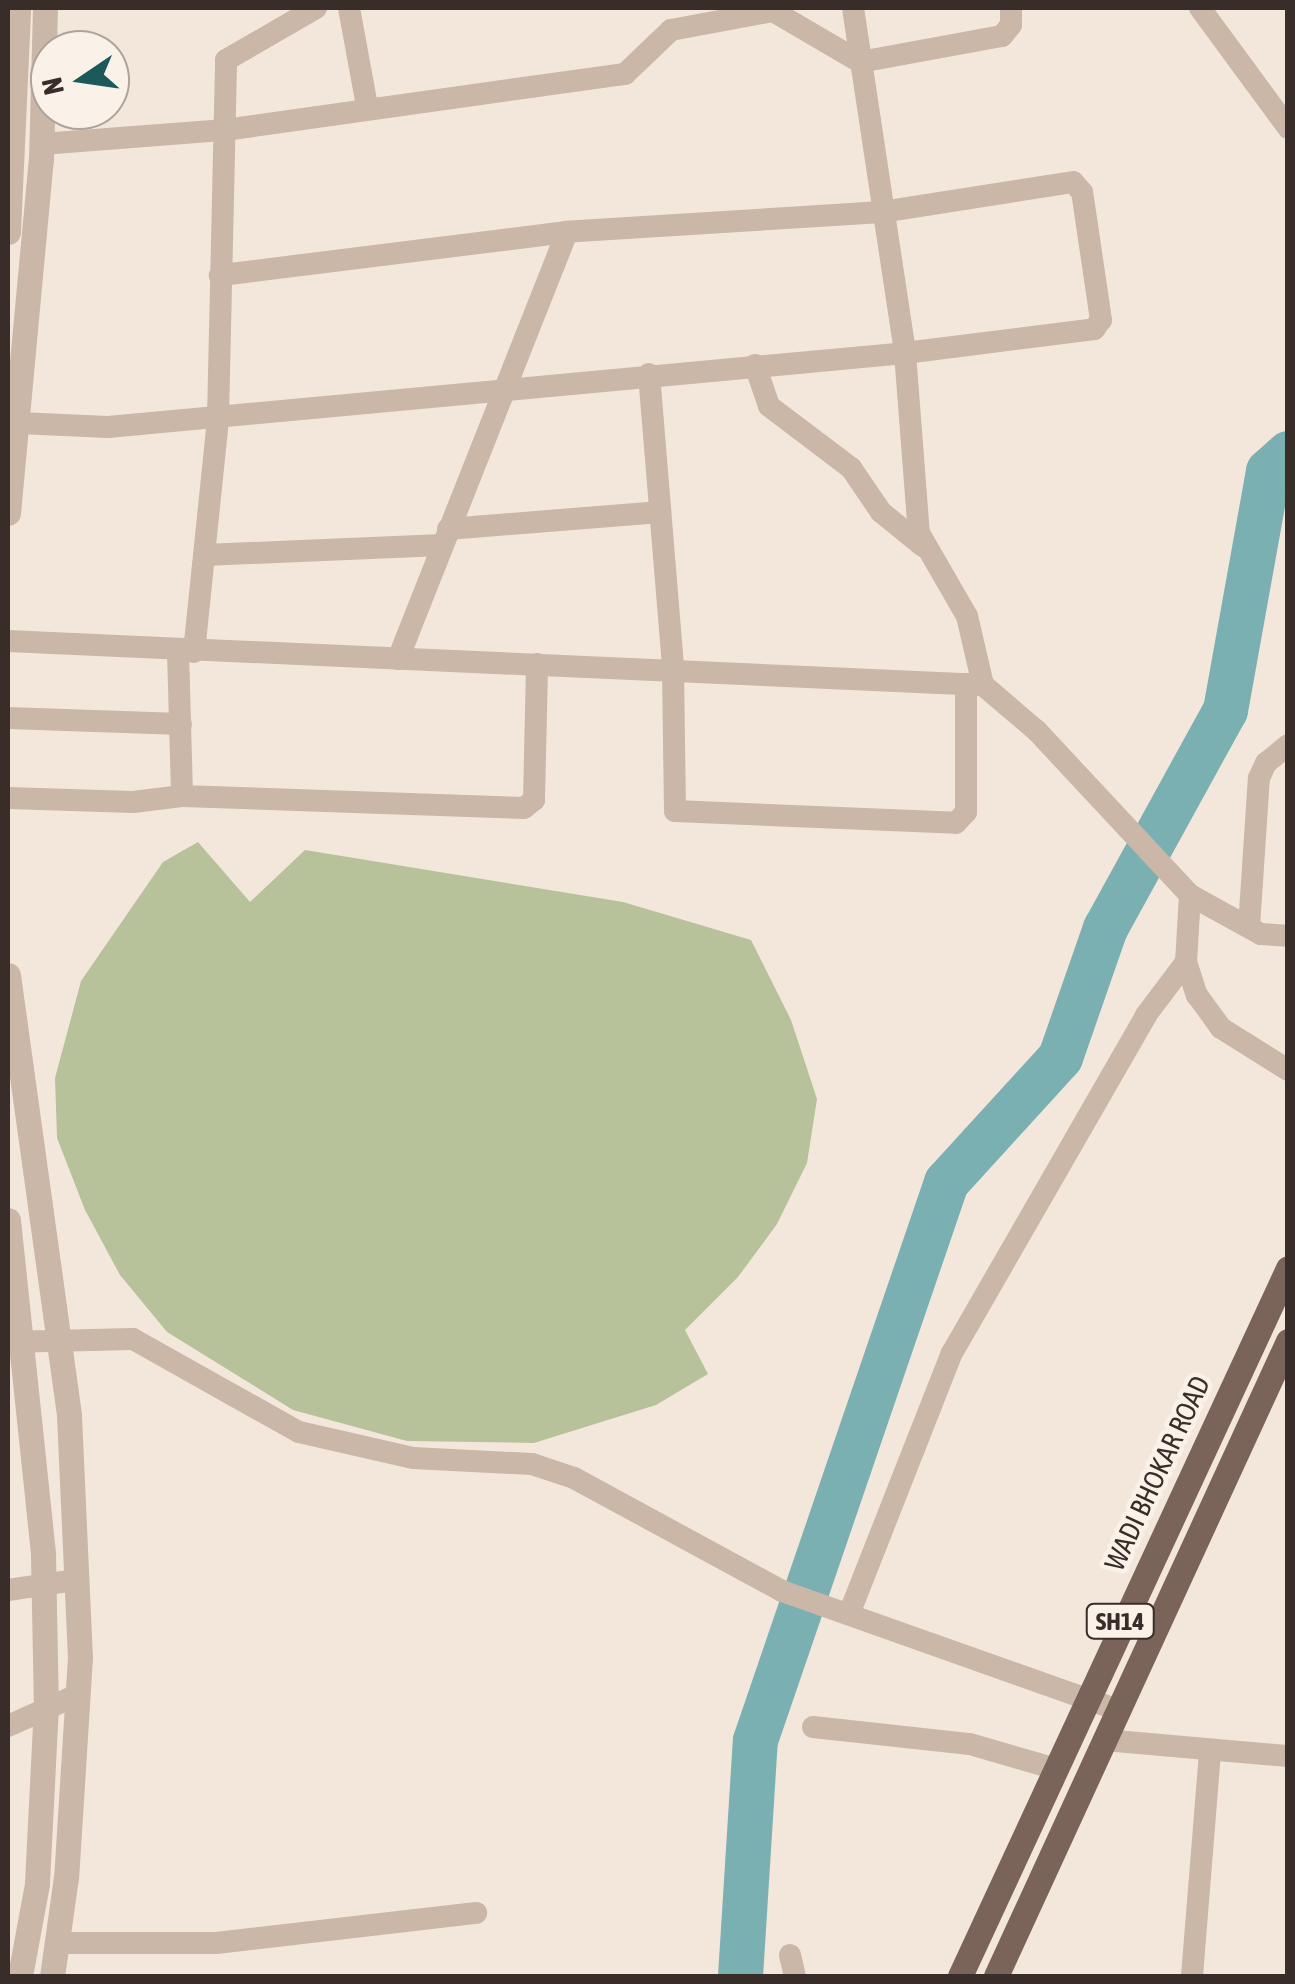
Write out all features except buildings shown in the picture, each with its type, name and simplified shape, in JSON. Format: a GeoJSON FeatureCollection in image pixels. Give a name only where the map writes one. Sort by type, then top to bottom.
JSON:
{"type":"FeatureCollection","features":[{"type":"Feature","properties":{"kind":"main road","name":"WADI BHOKAR ROAD"},"geometry":{"type":"LineString","coordinates":[[960,1976],[1056,1770],[1084,1698],[1288,1268]]}},
{"type":"Feature","properties":{"kind":"main road","name":"SH14"},"geometry":{"type":"LineString","coordinates":[[996,1976],[1288,1341]]}},
{"type":"Feature","properties":{"kind":"street"},"geometry":{"type":"LineString","coordinates":[[182,796],[186,652],[204,555],[218,418],[226,60],[316,8]]}},
{"type":"Feature","properties":{"kind":"street"},"geometry":{"type":"LineString","coordinates":[[349,8],[367,106]]}},
{"type":"Feature","properties":{"kind":"street"},"geometry":{"type":"LineString","coordinates":[[853,8],[905,352],[924,547]]}},
{"type":"Feature","properties":{"kind":"street"},"geometry":{"type":"LineString","coordinates":[[42,144],[225,130],[367,106],[624,74],[671,30],[773,9],[860,62],[1002,36],[1011,25],[1012,8]]}},
{"type":"Feature","properties":{"kind":"street"},"geometry":{"type":"LineString","coordinates":[[1200,8],[1288,128]]}},
{"type":"Feature","properties":{"kind":"street"},"geometry":{"type":"LineString","coordinates":[[8,232],[14,13],[44,10],[42,144],[8,513]]}},
{"type":"Feature","properties":{"kind":"street"},"geometry":{"type":"LineString","coordinates":[[19,423],[108,427],[218,418],[504,386],[905,352],[1098,326],[1082,192],[1073,182],[882,212],[567,232],[220,275]]}},
{"type":"Feature","properties":{"kind":"street"},"geometry":{"type":"LineString","coordinates":[[398,659],[567,232]]}},
{"type":"Feature","properties":{"kind":"street"},"geometry":{"type":"LineString","coordinates":[[649,374],[673,669],[672,802],[682,815],[956,824],[966,812],[974,684],[967,616],[924,547],[881,512],[851,468],[770,406],[756,365]]}},
{"type":"Feature","properties":{"kind":"street"},"geometry":{"type":"LineString","coordinates":[[204,555],[445,537],[660,512]]}},
{"type":"Feature","properties":{"kind":"street"},"geometry":{"type":"LineString","coordinates":[[8,641],[186,652],[974,684],[1037,731],[1186,890],[1248,927],[1288,936]]}},
{"type":"Feature","properties":{"kind":"street"},"geometry":{"type":"LineString","coordinates":[[8,798],[133,802],[182,796],[531,806],[537,664]]}},
{"type":"Feature","properties":{"kind":"street"},"geometry":{"type":"LineString","coordinates":[[8,718],[181,724]]}},
{"type":"Feature","properties":{"kind":"street"},"geometry":{"type":"LineString","coordinates":[[1248,927],[1259,778],[1288,745]]}},
{"type":"Feature","properties":{"kind":"street"},"geometry":{"type":"LineString","coordinates":[[1186,890],[1186,962],[1197,995],[1222,1028],[1288,1070]]}},
{"type":"Feature","properties":{"kind":"street"},"geometry":{"type":"LineString","coordinates":[[849,1614],[909,1449],[952,1353],[1146,1015],[1186,962]]}},
{"type":"Feature","properties":{"kind":"street"},"geometry":{"type":"LineString","coordinates":[[8,975],[61,1340],[76,1580],[78,1696],[52,1976]]}},
{"type":"Feature","properties":{"kind":"street"},"geometry":{"type":"LineString","coordinates":[[8,1220],[16,1342],[44,1582],[46,1705],[36,1884],[20,1976]]}},
{"type":"Feature","properties":{"kind":"street"},"geometry":{"type":"LineString","coordinates":[[16,1342],[133,1339],[299,1432],[413,1458],[532,1464],[574,1478],[782,1590],[1120,1711]]}},
{"type":"Feature","properties":{"kind":"street"},"geometry":{"type":"LineString","coordinates":[[8,1590],[76,1580]]}},
{"type":"Feature","properties":{"kind":"street"},"geometry":{"type":"LineString","coordinates":[[8,1726],[46,1705],[78,1696]]}},
{"type":"Feature","properties":{"kind":"street"},"geometry":{"type":"LineString","coordinates":[[813,1728],[970,1744],[1056,1770]]}},
{"type":"Feature","properties":{"kind":"street"},"geometry":{"type":"LineString","coordinates":[[1104,1740],[1288,1756]]}},
{"type":"Feature","properties":{"kind":"street"},"geometry":{"type":"LineString","coordinates":[[1192,1976],[1210,1751]]}},
{"type":"Feature","properties":{"kind":"street"},"geometry":{"type":"LineString","coordinates":[[57,1943],[216,1944],[476,1913]]}},
{"type":"Feature","properties":{"kind":"green space"},"geometry":{"type":"Polygon","coordinates":[[[198,842],[250,902],[305,850],[623,902],[751,940],[791,1020],[817,1099],[807,1163],[777,1224],[738,1277],[685,1330],[708,1374],[656,1405],[534,1443],[407,1441],[293,1410],[167,1332],[120,1275],[85,1210],[57,1138],[55,1078],[81,981],[163,862],[198,842]]]}},
{"type":"Feature","properties":{"kind":"waterway"},"geometry":{"type":"LineString","coordinates":[[740,1976],[755,1740],[946,1182],[1060,1057],[1105,928],[1225,710],[1268,471],[1288,453]]}}]}
